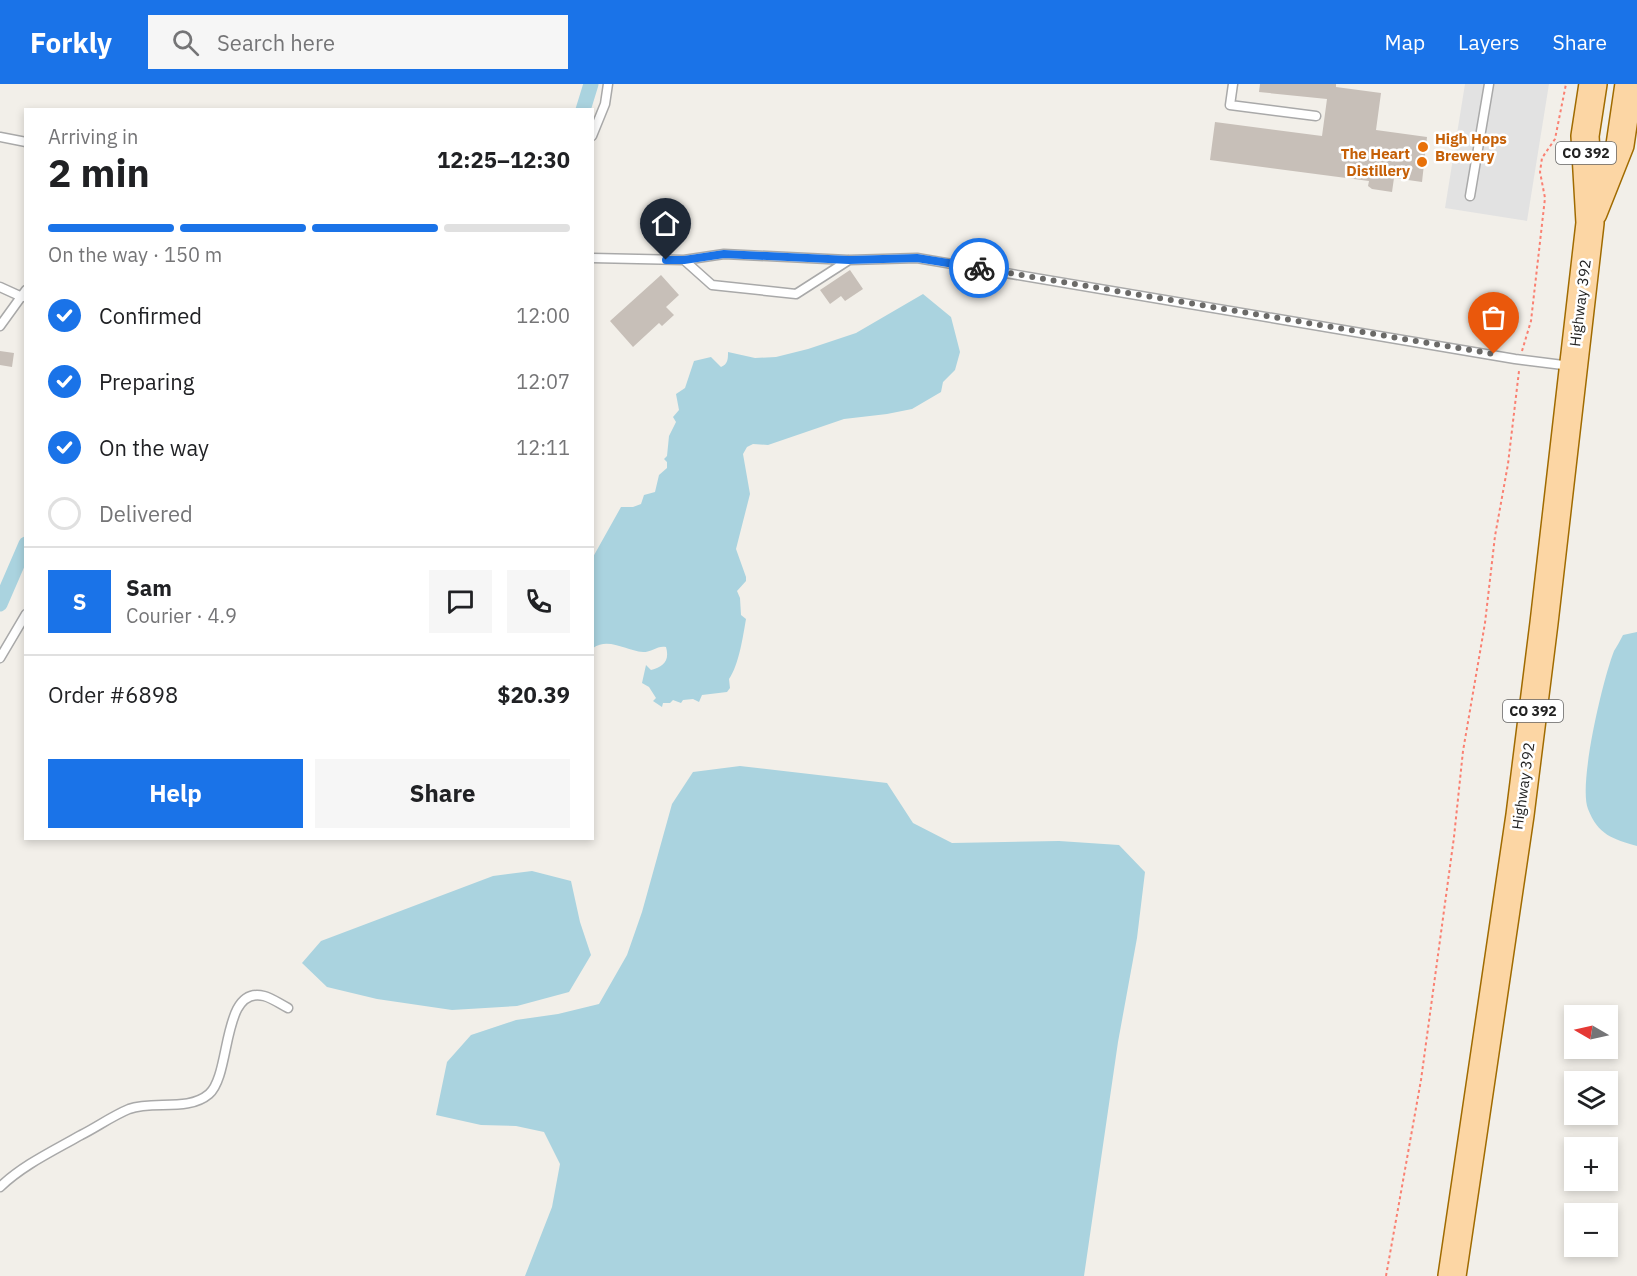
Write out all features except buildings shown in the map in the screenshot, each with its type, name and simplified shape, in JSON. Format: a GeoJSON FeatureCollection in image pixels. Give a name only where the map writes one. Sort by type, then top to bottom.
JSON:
{"type":"FeatureCollection","features":[{"type":"Feature","properties":{"kind":"main road","name":"Highway 392"},"geometry":{"type":"LineString","coordinates":[[1452,1276],[1521,804],[1550,576],[1590,223],[1586,135],[1593,84]]}},
{"type":"Feature","properties":{"kind":"main road","name":"Highway 392"},"geometry":{"type":"LineString","coordinates":[[1590,223],[1620,145],[1629,84]]}},
{"type":"Feature","properties":{"kind":"main road"},"geometry":{"type":"LineString","coordinates":[[1434,1276],[1439,1241],[1462,1197]]}},
{"type":"Feature","properties":{"kind":"lane"},"geometry":{"type":"LineString","coordinates":[[594,131],[605,104],[608,84]]}},
{"type":"Feature","properties":{"kind":"lane"},"geometry":{"type":"LineString","coordinates":[[1233,84],[1230,105],[1316,116]]}},
{"type":"Feature","properties":{"kind":"lane"},"geometry":{"type":"LineString","coordinates":[[1470,196],[1489,84]]}},
{"type":"Feature","properties":{"kind":"lane"},"geometry":{"type":"LineString","coordinates":[[0,137],[24,142]]}},
{"type":"Feature","properties":{"kind":"lane"},"geometry":{"type":"LineString","coordinates":[[594,258],[684,260],[724,254],[849,260],[917,258],[1572,366]]}},
{"type":"Feature","properties":{"kind":"lane"},"geometry":{"type":"LineString","coordinates":[[684,260],[712,285],[796,294],[849,260]]}},
{"type":"Feature","properties":{"kind":"lane"},"geometry":{"type":"LineString","coordinates":[[0,287],[24,293],[0,326]]}},
{"type":"Feature","properties":{"kind":"lane"},"geometry":{"type":"LineString","coordinates":[[0,658],[24,617]]}},
{"type":"Feature","properties":{"kind":"lane"},"geometry":{"type":"LineString","coordinates":[[0,1187],[34,1162],[130,1109],[152,1104],[186,1103],[203,1098],[210,1093],[220,1075],[235,1011],[243,999],[265,996],[288,1008]]}},
{"type":"Feature","properties":{"kind":"path"},"geometry":{"type":"LineString","coordinates":[[1386,1276],[1421,1080],[1454,837],[1463,751],[1485,623],[1495,536],[1508,464],[1521,359],[1531,321],[1545,198],[1540,172],[1542,158],[1555,139],[1566,84]]}},
{"type":"Feature","properties":{"kind":"shaded area"},"geometry":{"type":"Polygon","coordinates":[[[1465,84],[1549,84],[1527,221],[1445,208],[1465,84]]]}},
{"type":"Feature","properties":{"kind":"water"},"geometry":{"type":"Polygon","coordinates":[[[923,294],[951,317],[960,352],[955,370],[943,382],[941,392],[912,409],[844,419],[768,445],[753,444],[747,447],[743,454],[750,494],[736,549],[746,577],[746,581],[737,591],[740,598],[741,615],[746,619],[738,658],[729,679],[730,688],[727,692],[702,695],[699,702],[693,699],[683,700],[681,703],[673,700],[670,703],[663,703],[662,707],[653,701],[656,698],[649,687],[642,683],[646,665],[651,670],[659,667],[666,660],[666,647],[643,652],[611,644],[594,648],[594,555],[621,507],[641,504],[644,495],[655,492],[659,475],[667,468],[667,462],[664,459],[667,456],[669,436],[676,422],[673,417],[679,410],[676,394],[685,388],[694,361],[711,357],[721,367],[727,361],[728,352],[755,358],[776,357],[856,333],[923,294]]]}},
{"type":"Feature","properties":{"kind":"water"},"geometry":{"type":"Polygon","coordinates":[[[1637,632],[1637,846],[1607,835],[1596,825],[1588,809],[1586,778],[1593,731],[1609,665],[1623,635],[1637,632]]]}},
{"type":"Feature","properties":{"kind":"water"},"geometry":{"type":"Polygon","coordinates":[[[740,766],[887,783],[913,823],[952,843],[1059,841],[1119,845],[1145,872],[1137,938],[1118,1042],[1084,1276],[525,1276],[552,1207],[560,1164],[544,1132],[516,1126],[481,1125],[436,1115],[447,1062],[471,1035],[516,1020],[558,1014],[599,1004],[627,955],[642,912],[672,804],[693,772],[740,766]]]}},
{"type":"Feature","properties":{"kind":"water"},"geometry":{"type":"Polygon","coordinates":[[[532,871],[571,881],[580,922],[591,955],[569,992],[517,1006],[452,1010],[377,999],[327,987],[302,963],[321,941],[493,876],[532,871]]]}},
{"type":"Feature","properties":{"kind":"waterway"},"geometry":{"type":"LineString","coordinates":[[584,108],[591,84]]}},
{"type":"Feature","properties":{"kind":"waterway"},"geometry":{"type":"LineString","coordinates":[[0,604],[24,549]]}},
{"type":"Feature","properties":{"kind":"way so far"},"geometry":{"type":"LineString","coordinates":[[979,268],[1494,354]]}},
{"type":"Feature","properties":{"kind":"place","name":"High Hops Brewery"},"geometry":{"type":"Point","coordinates":[1423,147]}},
{"type":"Feature","properties":{"kind":"place","name":"The Heart Distillery"},"geometry":{"type":"Point","coordinates":[1422,162]}},
{"type":"Feature","properties":{"kind":"route"},"geometry":{"type":"LineString","coordinates":[[666,260],[684,260],[724,254],[849,260],[917,258],[979,268]]}}]}
